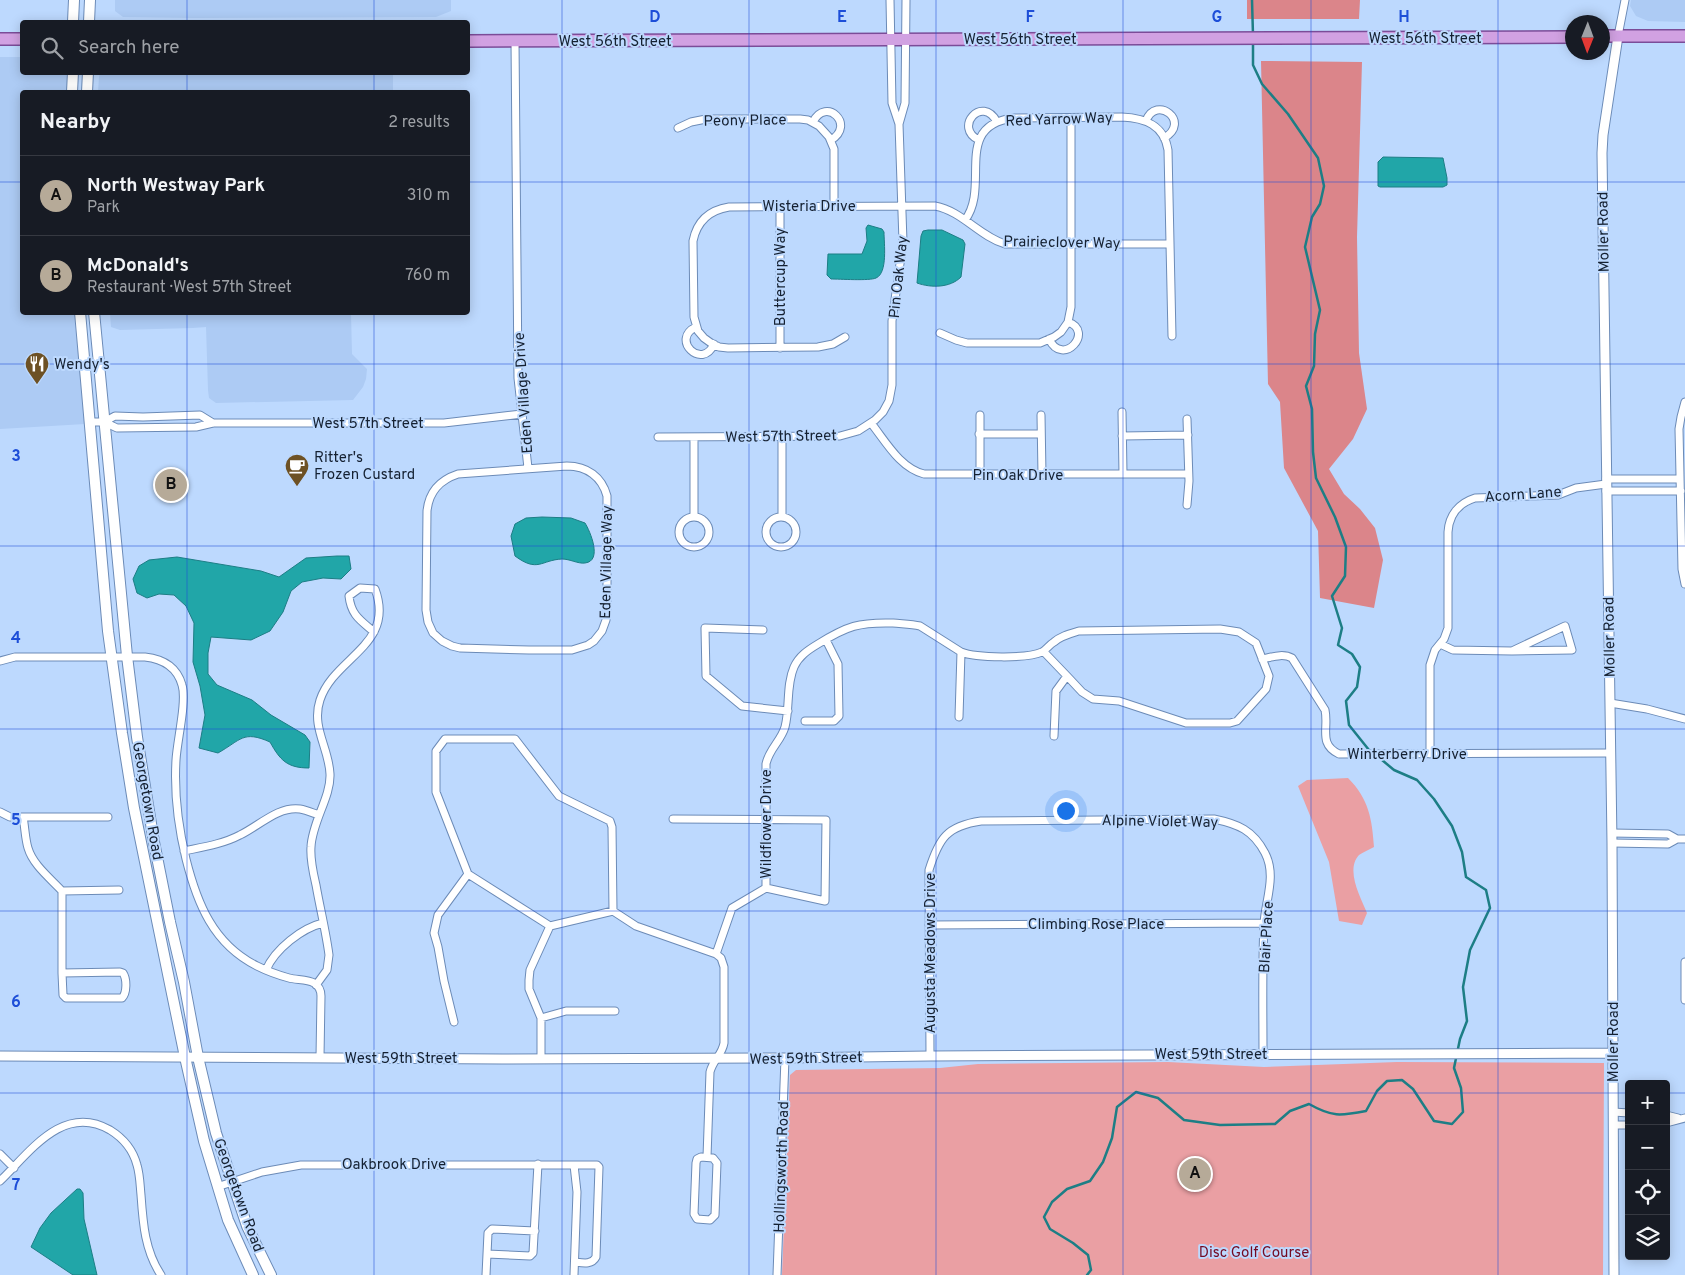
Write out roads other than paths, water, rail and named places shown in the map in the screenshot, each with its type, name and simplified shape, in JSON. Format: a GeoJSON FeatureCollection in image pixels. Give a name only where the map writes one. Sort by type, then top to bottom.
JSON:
{"type":"FeatureCollection","features":[{"type":"Feature","properties":{"kind":"main road"},"geometry":{"type":"LineString","coordinates":[[73,20],[74,0]]}},
{"type":"Feature","properties":{"kind":"main road"},"geometry":{"type":"LineString","coordinates":[[89,20],[90,0]]}},
{"type":"Feature","properties":{"kind":"main road","name":"West 56th Street"},"geometry":{"type":"LineString","coordinates":[[470,41],[1276,39],[1565,36]]}},
{"type":"Feature","properties":{"kind":"main road"},"geometry":{"type":"LineString","coordinates":[[1610,36],[1685,36]]}},
{"type":"Feature","properties":{"kind":"main road"},"geometry":{"type":"LineString","coordinates":[[0,39],[20,39]]}},
{"type":"Feature","properties":{"kind":"main road"},"geometry":{"type":"LineString","coordinates":[[72,90],[73,75]]}},
{"type":"Feature","properties":{"kind":"main road"},"geometry":{"type":"LineString","coordinates":[[87,90],[88,75]]}},
{"type":"Feature","properties":{"kind":"main road","name":"Georgetown Road"},"geometry":{"type":"LineString","coordinates":[[80,315],[111,656],[138,832],[204,1141],[228,1220],[253,1275]]}},
{"type":"Feature","properties":{"kind":"main road","name":"Georgetown Road"},"geometry":{"type":"LineString","coordinates":[[94,315],[127,656],[148,810],[198,1057],[216,1133],[247,1226],[271,1275]]}},
{"type":"Feature","properties":{"kind":"street","name":"Pin Oak Way"},"geometry":{"type":"LineString","coordinates":[[871,423],[885,408],[892,389],[892,320],[903,251],[899,124],[892,103],[890,0]]}},
{"type":"Feature","properties":{"kind":"street","name":"Pin Oak Way"},"geometry":{"type":"LineString","coordinates":[[899,124],[905,103],[906,0]]}},
{"type":"Feature","properties":{"kind":"street","name":"Moller Road"},"geometry":{"type":"LineString","coordinates":[[1614,1275],[1612,833],[1602,144],[1625,0]]}},
{"type":"Feature","properties":{"kind":"street","name":"Eden Village Drive"},"geometry":{"type":"LineString","coordinates":[[515,41],[518,378],[528,468],[451,476],[435,489],[429,499],[427,511],[426,610],[428,622],[433,633],[442,641],[456,648],[519,649]]}},
{"type":"Feature","properties":{"kind":"street"},"geometry":{"type":"LineString","coordinates":[[1164,138],[1174,130],[1175,124],[1172,115],[1164,110],[1158,110],[1151,113],[1146,121],[1156,127],[1164,138],[1168,152],[1172,336]]}},
{"type":"Feature","properties":{"kind":"street","name":"Red Yarrow Way"},"geometry":{"type":"LineString","coordinates":[[997,122],[992,114],[986,111],[973,114],[968,128],[972,135],[979,140],[989,127],[1004,119],[1122,117],[1146,121]]}},
{"type":"Feature","properties":{"kind":"street","name":"Peony Place"},"geometry":{"type":"LineString","coordinates":[[678,128],[691,122],[706,119],[800,119],[813,122],[816,116],[823,112],[828,112],[840,120],[841,128],[839,133],[831,140]]}},
{"type":"Feature","properties":{"kind":"street"},"geometry":{"type":"LineString","coordinates":[[940,333],[956,340],[967,342],[1034,343],[1050,339],[1061,332],[1068,322],[1072,307],[1071,118]]}},
{"type":"Feature","properties":{"kind":"street"},"geometry":{"type":"LineString","coordinates":[[813,122],[825,131],[831,140],[835,157],[834,206]]}},
{"type":"Feature","properties":{"kind":"street"},"geometry":{"type":"LineString","coordinates":[[965,220],[974,202],[975,154],[979,140]]}},
{"type":"Feature","properties":{"kind":"street","name":"Buttercup Way"},"geometry":{"type":"LineString","coordinates":[[780,206],[780,348]]}},
{"type":"Feature","properties":{"kind":"street","name":"Prairieclover Way"},"geometry":{"type":"LineString","coordinates":[[903,206],[939,206],[953,211],[994,240],[1005,244],[1170,244]]}},
{"type":"Feature","properties":{"kind":"street","name":"Wisteria Drive"},"geometry":{"type":"LineString","coordinates":[[696,327],[693,312],[693,241],[700,223],[715,210],[729,207],[903,206]]}},
{"type":"Feature","properties":{"kind":"street"},"geometry":{"type":"LineString","coordinates":[[1050,339],[1054,346],[1064,350],[1071,348],[1078,340],[1077,329],[1068,322]]}},
{"type":"Feature","properties":{"kind":"street"},"geometry":{"type":"LineString","coordinates":[[714,344],[709,352],[702,354],[692,351],[688,347],[686,338],[690,331],[696,327],[704,337],[723,348],[826,346],[845,338]]}},
{"type":"Feature","properties":{"kind":"street"},"geometry":{"type":"LineString","coordinates":[[1685,402],[1679,426],[1682,485],[1682,569],[1685,584]]}},
{"type":"Feature","properties":{"kind":"street"},"geometry":{"type":"LineString","coordinates":[[1122,412],[1123,474]]}},
{"type":"Feature","properties":{"kind":"street","name":"West 57th Street"},"geometry":{"type":"LineString","coordinates":[[90,422],[104,422],[117,428],[196,427],[213,423],[435,423],[522,414]]}},
{"type":"Feature","properties":{"kind":"street","name":"West 57th Street"},"geometry":{"type":"LineString","coordinates":[[104,422],[115,416],[200,415],[213,423]]}},
{"type":"Feature","properties":{"kind":"street"},"geometry":{"type":"LineString","coordinates":[[980,415],[980,475]]}},
{"type":"Feature","properties":{"kind":"street"},"geometry":{"type":"LineString","coordinates":[[1042,415],[1042,475]]}},
{"type":"Feature","properties":{"kind":"street"},"geometry":{"type":"LineString","coordinates":[[1187,419],[1189,480],[1187,505]]}},
{"type":"Feature","properties":{"kind":"street","name":"West 57th Street"},"geometry":{"type":"LineString","coordinates":[[658,437],[847,435],[871,423]]}},
{"type":"Feature","properties":{"kind":"street","name":"Pin Oak Drive"},"geometry":{"type":"LineString","coordinates":[[871,423],[901,461],[915,472],[929,475],[1188,474]]}},
{"type":"Feature","properties":{"kind":"street"},"geometry":{"type":"LineString","coordinates":[[979,434],[1042,434]]}},
{"type":"Feature","properties":{"kind":"street"},"geometry":{"type":"LineString","coordinates":[[1122,436],[1188,435]]}},
{"type":"Feature","properties":{"kind":"street"},"geometry":{"type":"LineString","coordinates":[[694,437],[694,517]]}},
{"type":"Feature","properties":{"kind":"street"},"geometry":{"type":"LineString","coordinates":[[782,437],[782,517]]}},
{"type":"Feature","properties":{"kind":"street","name":"Eden Village Way"},"geometry":{"type":"LineString","coordinates":[[519,649],[572,650],[580,648],[594,641],[602,632],[607,612],[608,504],[605,489],[593,473],[579,467],[528,468]]}},
{"type":"Feature","properties":{"kind":"street"},"geometry":{"type":"LineString","coordinates":[[1606,485],[1682,485]]}},
{"type":"Feature","properties":{"kind":"street"},"geometry":{"type":"LineString","coordinates":[[1606,485],[1682,485]]}},
{"type":"Feature","properties":{"kind":"street","name":"Acorn Lane"},"geometry":{"type":"LineString","coordinates":[[1440,644],[1447,633],[1448,624],[1449,522],[1460,505],[1475,498],[1558,495],[1576,488],[1606,485]]}},
{"type":"Feature","properties":{"kind":"street"},"geometry":{"type":"LineString","coordinates":[[694,517],[704,521],[709,532],[705,543],[697,548],[686,546],[678,533],[681,524],[686,519],[694,517]]}},
{"type":"Feature","properties":{"kind":"street"},"geometry":{"type":"LineString","coordinates":[[782,517],[790,519],[795,527],[796,534],[790,544],[780,547],[770,542],[766,531],[771,520],[782,517]]}},
{"type":"Feature","properties":{"kind":"street"},"geometry":{"type":"LineString","coordinates":[[316,985],[325,973],[329,963],[328,948],[311,858],[312,833],[329,786],[330,777],[318,726],[318,710],[320,699],[328,684],[363,648],[374,632],[380,601],[375,589],[360,588],[349,596],[350,607],[359,619],[374,632]]}},
{"type":"Feature","properties":{"kind":"street","name":"Wildflower Drive"},"geometry":{"type":"LineString","coordinates":[[716,954],[732,908],[766,888],[766,764],[770,750],[784,730],[788,712],[791,674],[796,662],[803,654],[847,628],[871,623],[921,626],[961,652]]}},
{"type":"Feature","properties":{"kind":"street"},"geometry":{"type":"LineString","coordinates":[[1430,754],[1430,667],[1435,650],[1440,644],[1453,650],[1512,650],[1542,650],[1572,650],[1565,626],[1512,650]]}},
{"type":"Feature","properties":{"kind":"street"},"geometry":{"type":"LineString","coordinates":[[763,630],[706,628],[706,676],[742,706],[788,712]]}},
{"type":"Feature","properties":{"kind":"street"},"geometry":{"type":"LineString","coordinates":[[959,717],[961,652],[975,656],[1031,655],[1044,652],[1050,644],[1078,631],[1224,629],[1239,632],[1253,640],[1257,645],[1269,678],[1266,689],[1238,721],[1230,723],[1186,723],[1119,701],[1093,699],[1082,692],[1044,652]]}},
{"type":"Feature","properties":{"kind":"street"},"geometry":{"type":"LineString","coordinates":[[805,721],[834,721],[838,716],[838,664],[826,640]]}},
{"type":"Feature","properties":{"kind":"street","name":"Winterberry Drive"},"geometry":{"type":"LineString","coordinates":[[1262,659],[1282,655],[1288,655],[1292,658],[1325,710],[1326,740],[1330,748],[1346,755],[1611,753]]}},
{"type":"Feature","properties":{"kind":"street"},"geometry":{"type":"LineString","coordinates":[[0,660],[15,657],[145,657],[161,660],[174,670],[182,684],[183,696],[177,753],[176,787],[180,829],[196,898],[215,931],[240,955],[266,970],[288,978],[309,981],[320,990],[320,1057]]}},
{"type":"Feature","properties":{"kind":"street"},"geometry":{"type":"LineString","coordinates":[[1054,736],[1056,691],[1067,676]]}},
{"type":"Feature","properties":{"kind":"street"},"geometry":{"type":"LineString","coordinates":[[1610,703],[1647,709],[1685,719]]}},
{"type":"Feature","properties":{"kind":"street"},"geometry":{"type":"LineString","coordinates":[[613,911],[612,826],[610,822],[558,796],[515,739],[445,739],[436,751],[436,792],[468,874],[550,926],[613,911],[636,926],[716,954],[721,958],[724,965],[724,1043],[722,1052],[712,1064],[710,1072],[707,1157]]}},
{"type":"Feature","properties":{"kind":"street"},"geometry":{"type":"LineString","coordinates":[[184,851],[229,840],[287,810],[300,809],[318,815]]}},
{"type":"Feature","properties":{"kind":"street"},"geometry":{"type":"LineString","coordinates":[[1,814],[10,817],[108,817]]}},
{"type":"Feature","properties":{"kind":"street"},"geometry":{"type":"LineString","coordinates":[[24,817],[26,843],[31,857],[62,891],[62,973],[63,994],[66,998],[122,998],[125,994],[126,977],[122,972],[62,973]]}},
{"type":"Feature","properties":{"kind":"street"},"geometry":{"type":"LineString","coordinates":[[673,819],[825,820],[825,901],[766,888]]}},
{"type":"Feature","properties":{"kind":"street","name":"Alpine Violet Way"},"geometry":{"type":"LineString","coordinates":[[954,828],[981,821],[1214,819],[1245,828]]}},
{"type":"Feature","properties":{"kind":"street","name":"Augusta Meadows Drive"},"geometry":{"type":"LineString","coordinates":[[930,1056],[929,870],[938,846],[944,836],[954,828]]}},
{"type":"Feature","properties":{"kind":"street","name":"Blair Place"},"geometry":{"type":"LineString","coordinates":[[1245,828],[1257,840],[1266,855],[1270,871],[1270,886],[1264,923],[1263,1054]]}},
{"type":"Feature","properties":{"kind":"street"},"geometry":{"type":"LineString","coordinates":[[1612,833],[1668,834],[1681,839]]}},
{"type":"Feature","properties":{"kind":"street"},"geometry":{"type":"LineString","coordinates":[[1612,843],[1668,844],[1681,839]]}},
{"type":"Feature","properties":{"kind":"street"},"geometry":{"type":"LineString","coordinates":[[454,1022],[434,933],[438,915],[468,874]]}},
{"type":"Feature","properties":{"kind":"street"},"geometry":{"type":"LineString","coordinates":[[62,891],[119,890]]}},
{"type":"Feature","properties":{"kind":"street"},"geometry":{"type":"LineString","coordinates":[[266,970],[273,958],[303,931],[323,923]]}},
{"type":"Feature","properties":{"kind":"street","name":"Climbing Rose Place"},"geometry":{"type":"LineString","coordinates":[[929,925],[1264,923]]}},
{"type":"Feature","properties":{"kind":"street"},"geometry":{"type":"LineString","coordinates":[[541,1058],[541,1018],[530,989],[529,979],[530,970],[550,926]]}},
{"type":"Feature","properties":{"kind":"street"},"geometry":{"type":"LineString","coordinates":[[1685,962],[1685,1000]]}},
{"type":"Feature","properties":{"kind":"street"},"geometry":{"type":"LineString","coordinates":[[541,1018],[566,1011],[615,1011]]}},
{"type":"Feature","properties":{"kind":"street","name":"West 59th Street"},"geometry":{"type":"LineString","coordinates":[[0,1056],[785,1058],[1613,1053]]}},
{"type":"Feature","properties":{"kind":"street","name":"Hollingsworth Road"},"geometry":{"type":"LineString","coordinates":[[777,1275],[785,1058]]}},
{"type":"Feature","properties":{"kind":"street"},"geometry":{"type":"LineString","coordinates":[[1614,1112],[1625,1113]]}},
{"type":"Feature","properties":{"kind":"street"},"geometry":{"type":"LineString","coordinates":[[1670,1122],[1682,1118]]}},
{"type":"Feature","properties":{"kind":"street"},"geometry":{"type":"LineString","coordinates":[[0,1181],[41,1140],[60,1127],[75,1123],[90,1123],[105,1127],[115,1133],[129,1147],[137,1164],[145,1236],[152,1258],[161,1275]]}},
{"type":"Feature","properties":{"kind":"street"},"geometry":{"type":"LineString","coordinates":[[1614,1125],[1625,1125]]}},
{"type":"Feature","properties":{"kind":"street"},"geometry":{"type":"LineString","coordinates":[[0,1154],[14,1168]]}},
{"type":"Feature","properties":{"kind":"street"},"geometry":{"type":"LineString","coordinates":[[707,1157],[713,1158],[717,1163],[715,1215],[712,1220],[701,1221],[694,1214],[696,1164],[699,1158],[707,1157]]}},
{"type":"Feature","properties":{"kind":"street","name":"Oakbrook Drive"},"geometry":{"type":"LineString","coordinates":[[217,1187],[273,1169],[302,1164],[597,1165],[599,1166],[596,1257],[590,1263],[575,1262]]}},
{"type":"Feature","properties":{"kind":"street"},"geometry":{"type":"LineString","coordinates":[[487,1254],[530,1256],[533,1253],[538,1164]]}},
{"type":"Feature","properties":{"kind":"street"},"geometry":{"type":"LineString","coordinates":[[574,1165],[577,1192],[574,1275]]}},
{"type":"Feature","properties":{"kind":"street"},"geometry":{"type":"LineString","coordinates":[[486,1275],[488,1233],[492,1229],[534,1231]]}},
{"type":"Feature","properties":{"kind":"waterway"},"geometry":{"type":"LineString","coordinates":[[1252,0],[1253,35]]}},
{"type":"Feature","properties":{"kind":"waterway"},"geometry":{"type":"LineString","coordinates":[[1253,43],[1253,65],[1262,84],[1288,114],[1318,158],[1324,186],[1320,204],[1312,217],[1305,247],[1320,310],[1315,334],[1314,366],[1306,386],[1312,409],[1316,478],[1335,517],[1346,547],[1345,576],[1332,596],[1342,628],[1338,645],[1352,654],[1360,667],[1357,687],[1346,701],[1349,725],[1369,750]]}},
{"type":"Feature","properties":{"kind":"waterway"},"geometry":{"type":"LineString","coordinates":[[1087,1275],[1091,1270],[1088,1255],[1050,1229],[1044,1217],[1052,1202],[1067,1189],[1090,1181],[1103,1162],[1112,1138],[1117,1107],[1136,1092],[1158,1098],[1184,1120],[1220,1125],[1275,1124],[1290,1111],[1309,1104],[1336,1114],[1366,1111],[1377,1091],[1387,1081],[1402,1080],[1413,1089],[1434,1121],[1452,1124],[1463,1112],[1461,1088],[1454,1068],[1460,1039],[1467,1021],[1463,987],[1470,950],[1490,908],[1486,890],[1466,877],[1462,852],[1452,826],[1434,799],[1417,780],[1394,770],[1382,760]]}},
{"type":"Feature","properties":{"kind":"place","name":"Wendy's"},"geometry":{"type":"Point","coordinates":[37,385]}},
{"type":"Feature","properties":{"kind":"place","name":"McDonald's"},"geometry":{"type":"Point","coordinates":[171,485]}},
{"type":"Feature","properties":{"kind":"place","name":"Ritter's Frozen Custard"},"geometry":{"type":"Point","coordinates":[297,487]}},
{"type":"Feature","properties":{"kind":"place","name":"North Westway Park"},"geometry":{"type":"Point","coordinates":[1195,1174]}},
{"type":"Feature","properties":{"kind":"park label","name":"Disc Golf Course"},"geometry":{"type":"Point","coordinates":[1254,1252]}}]}
